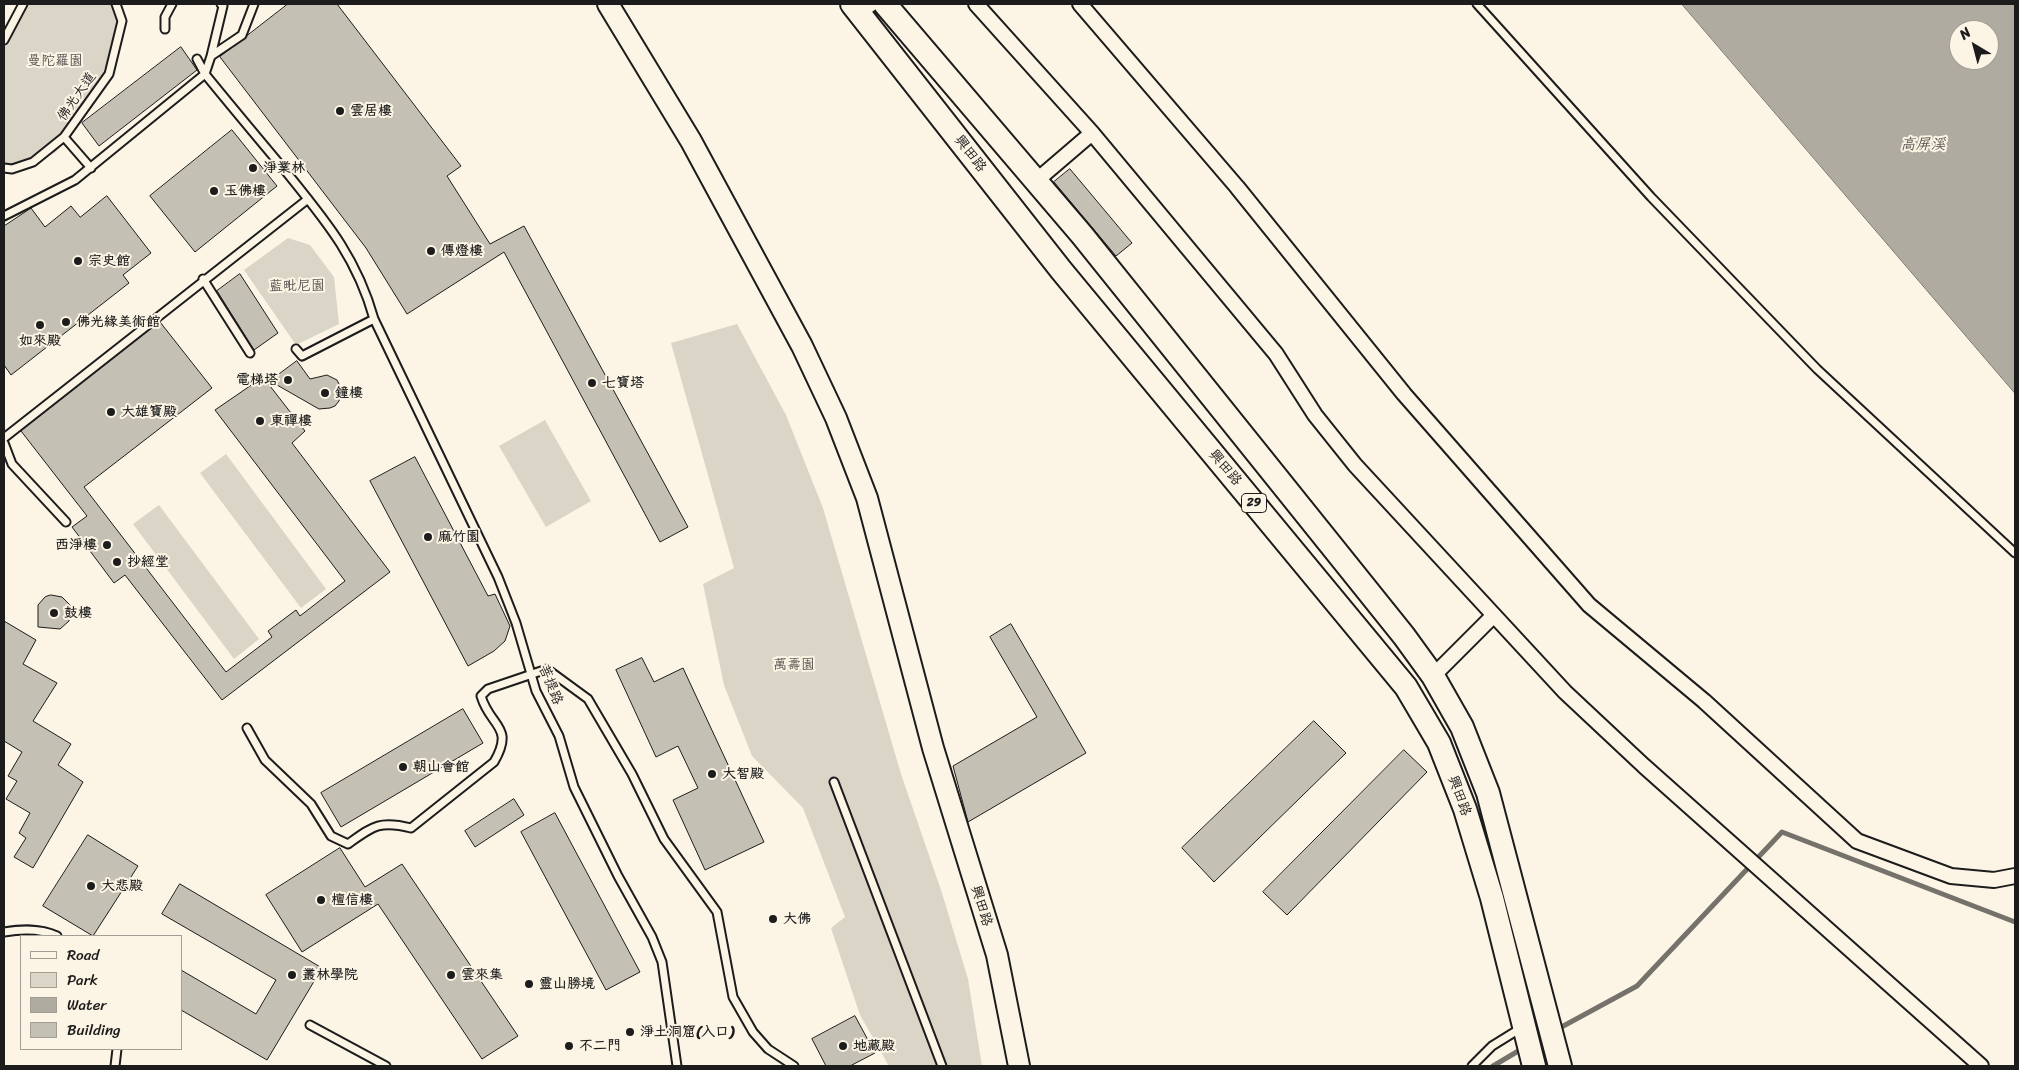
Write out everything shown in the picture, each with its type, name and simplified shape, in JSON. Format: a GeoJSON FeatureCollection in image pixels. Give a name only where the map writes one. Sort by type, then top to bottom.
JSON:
{"type":"FeatureCollection","features":[{"type":"Feature","properties":{"kind":"main road","name":"興田路"},"geometry":{"type":"LineString","coordinates":[[885,4],[1036,181],[1181,358],[1404,636],[1432,676],[1462,727],[1488,793],[1560,1066]]}},
{"type":"Feature","properties":{"kind":"main road","name":"興田路"},"geometry":{"type":"LineString","coordinates":[[860,7],[986,175],[1153,382],[1406,687],[1439,743],[1465,809],[1489,889],[1534,1066]]}},
{"type":"Feature","properties":{"kind":"main road"},"geometry":{"type":"LineString","coordinates":[[986,175],[1011,152]]}},
{"type":"Feature","properties":{"kind":"main road"},"geometry":{"type":"LineString","coordinates":[[1153,382],[1181,358]]}},
{"type":"Feature","properties":{"kind":"street","name":"興田路"},"geometry":{"type":"LineString","coordinates":[[608,4],[691,141],[802,346],[836,418],[867,498],[933,748],[997,955],[1019,1066]]}},
{"type":"Feature","properties":{"kind":"street"},"geometry":{"type":"LineString","coordinates":[[976,4],[1092,133],[1276,354],[1315,414],[1355,466],[1493,616],[1565,692],[1644,766],[1981,1066]]}},
{"type":"Feature","properties":{"kind":"street"},"geometry":{"type":"LineString","coordinates":[[1080,4],[1237,187],[1404,394],[1589,605],[1704,701],[1857,841],[1951,876],[1994,880],[2015,876]]}},
{"type":"Feature","properties":{"kind":"street"},"geometry":{"type":"LineString","coordinates":[[1036,181],[1092,133]]}},
{"type":"Feature","properties":{"kind":"street"},"geometry":{"type":"LineString","coordinates":[[1432,676],[1493,616]]}},
{"type":"Feature","properties":{"kind":"lane"},"geometry":{"type":"LineString","coordinates":[[4,40],[24,4]]}},
{"type":"Feature","properties":{"kind":"lane","name":"佛光大道"},"geometry":{"type":"LineString","coordinates":[[4,168],[12,169],[34,162],[64,137],[109,74],[122,21],[116,4]]}},
{"type":"Feature","properties":{"kind":"lane"},"geometry":{"type":"LineString","coordinates":[[165,29],[165,17],[172,4]]}},
{"type":"Feature","properties":{"kind":"lane"},"geometry":{"type":"LineString","coordinates":[[4,216],[75,180],[205,74],[223,4]]}},
{"type":"Feature","properties":{"kind":"lane"},"geometry":{"type":"LineString","coordinates":[[211,56],[242,35],[254,4]]}},
{"type":"Feature","properties":{"kind":"lane"},"geometry":{"type":"LineString","coordinates":[[1478,4],[1651,197],[1817,369],[2015,553]]}},
{"type":"Feature","properties":{"kind":"lane","name":"菩提路"},"geometry":{"type":"LineString","coordinates":[[198,59],[205,74],[332,229],[355,266],[366,292],[374,320],[498,577],[516,623],[536,690],[559,736],[574,787],[618,876],[652,937],[662,962],[677,1066]]}},
{"type":"Feature","properties":{"kind":"lane"},"geometry":{"type":"LineString","coordinates":[[64,137],[91,168]]}},
{"type":"Feature","properties":{"kind":"lane"},"geometry":{"type":"LineString","coordinates":[[4,438],[203,279],[308,199]]}},
{"type":"Feature","properties":{"kind":"lane"},"geometry":{"type":"LineString","coordinates":[[203,279],[250,353]]}},
{"type":"Feature","properties":{"kind":"lane"},"geometry":{"type":"LineString","coordinates":[[296,349],[302,356],[374,320]]}},
{"type":"Feature","properties":{"kind":"lane"},"geometry":{"type":"LineString","coordinates":[[4,443],[12,464],[66,522]]}},
{"type":"Feature","properties":{"kind":"lane"},"geometry":{"type":"LineString","coordinates":[[247,728],[265,760],[311,804],[331,836],[348,844],[369,828],[390,823],[411,828],[432,814],[494,762],[502,747],[502,732],[481,696],[488,689],[548,669],[588,699],[632,774],[664,839],[718,912],[733,997],[753,1032],[768,1049],[794,1066]]}},
{"type":"Feature","properties":{"kind":"lane"},"geometry":{"type":"LineString","coordinates":[[834,782],[942,1066]]}},
{"type":"Feature","properties":{"kind":"lane"},"geometry":{"type":"LineString","coordinates":[[4,932],[21,929],[49,932],[55,935]]}},
{"type":"Feature","properties":{"kind":"lane"},"geometry":{"type":"LineString","coordinates":[[310,1025],[386,1066]]}},
{"type":"Feature","properties":{"kind":"lane"},"geometry":{"type":"LineString","coordinates":[[1472,1066],[1492,1046],[1524,1027]]}},
{"type":"Feature","properties":{"kind":"lane"},"geometry":{"type":"LineString","coordinates":[[115,1066],[117,1050]]}},
{"type":"Feature","properties":{"kind":"green space","name":"曼陀羅園"},"geometry":{"type":"Polygon","coordinates":[[[28,4],[113,4],[119,20],[96,98],[56,152],[16,173],[4,171],[4,47],[28,4]]]}},
{"type":"Feature","properties":{"kind":"green space","name":"藍毗尼園"},"geometry":{"type":"Polygon","coordinates":[[[288,238],[310,245],[334,277],[339,324],[296,345],[244,270],[288,238]]]}},
{"type":"Feature","properties":{"kind":"green space","name":"萬壽園"},"geometry":{"type":"Polygon","coordinates":[[[737,324],[786,415],[823,508],[901,774],[942,893],[968,979],[982,1066],[889,1066],[860,1015],[831,928],[845,917],[803,808],[752,756],[724,685],[703,584],[734,568],[671,343],[737,324]]]}},
{"type":"Feature","properties":{"kind":"green space"},"geometry":{"type":"Polygon","coordinates":[[[545,420],[591,501],[546,527],[499,446],[545,420]]]}},
{"type":"Feature","properties":{"kind":"green space"},"geometry":{"type":"Polygon","coordinates":[[[226,454],[326,589],[301,608],[200,473],[226,454]]]}},
{"type":"Feature","properties":{"kind":"green space"},"geometry":{"type":"Polygon","coordinates":[[[159,505],[259,639],[234,659],[133,524],[159,505]]]}},
{"type":"Feature","properties":{"kind":"water","name":"高屏溪"},"geometry":{"type":"Polygon","coordinates":[[[1682,4],[2015,4],[2015,393],[1682,4]]]}},
{"type":"Feature","properties":{"kind":"building"},"geometry":{"type":"Polygon","coordinates":[[[288,4],[337,4],[461,166],[447,176],[490,244],[524,226],[688,527],[660,542],[504,252],[407,314],[366,248],[220,57],[288,4]]]}},
{"type":"Feature","properties":{"kind":"building"},"geometry":{"type":"Polygon","coordinates":[[[181,47],[197,70],[99,146],[82,123],[181,47]]]}},
{"type":"Feature","properties":{"kind":"building","name":"玉佛樓"},"geometry":{"type":"Polygon","coordinates":[[[232,130],[277,186],[195,252],[150,196],[232,130]]]}},
{"type":"Feature","properties":{"kind":"building"},"geometry":{"type":"Polygon","coordinates":[[[1070,169],[1132,243],[1116,256],[1054,182],[1070,169]]]}},
{"type":"Feature","properties":{"kind":"building","name":"如來殿"},"geometry":{"type":"Polygon","coordinates":[[[107,196],[151,253],[123,275],[129,283],[11,375],[4,365],[4,226],[31,208],[45,227],[71,206],[80,217],[107,196]]]}},
{"type":"Feature","properties":{"kind":"building"},"geometry":{"type":"Polygon","coordinates":[[[240,274],[278,333],[254,350],[217,291],[240,274]]]}},
{"type":"Feature","properties":{"kind":"building"},"geometry":{"type":"Polygon","coordinates":[[[160,322],[212,388],[84,487],[226,672],[272,637],[268,631],[296,610],[300,616],[345,581],[215,410],[263,377],[305,431],[292,443],[390,572],[222,700],[125,575],[114,583],[72,527],[87,516],[21,431],[160,322]]]}},
{"type":"Feature","properties":{"kind":"building"},"geometry":{"type":"Polygon","coordinates":[[[297,361],[310,379],[327,375],[337,380],[342,390],[339,401],[335,406],[319,409],[270,381],[297,361]]]}},
{"type":"Feature","properties":{"kind":"building","name":"麻竹園"},"geometry":{"type":"Polygon","coordinates":[[[415,457],[488,596],[495,594],[510,626],[505,641],[494,651],[468,666],[370,481],[415,457]]]}},
{"type":"Feature","properties":{"kind":"building","name":"鼓樓"},"geometry":{"type":"Polygon","coordinates":[[[51,595],[62,597],[70,605],[69,621],[60,629],[38,627],[38,605],[45,597],[51,595]]]}},
{"type":"Feature","properties":{"kind":"building"},"geometry":{"type":"Polygon","coordinates":[[[4,621],[36,640],[23,664],[57,683],[33,721],[71,744],[58,765],[83,782],[33,868],[14,857],[26,838],[19,833],[30,813],[6,799],[17,781],[8,776],[22,752],[4,741],[4,621]]]}},
{"type":"Feature","properties":{"kind":"building"},"geometry":{"type":"Polygon","coordinates":[[[1011,624],[1086,753],[968,822],[953,766],[1037,717],[990,637],[1011,624]]]}},
{"type":"Feature","properties":{"kind":"building","name":"大智殿"},"geometry":{"type":"Polygon","coordinates":[[[642,658],[654,682],[683,668],[764,842],[705,870],[673,800],[698,788],[678,746],[656,757],[616,670],[642,658]]]}},
{"type":"Feature","properties":{"kind":"building","name":"朝山會館"},"geometry":{"type":"Polygon","coordinates":[[[463,709],[483,743],[341,827],[321,793],[463,709]]]}},
{"type":"Feature","properties":{"kind":"building"},"geometry":{"type":"Polygon","coordinates":[[[1314,721],[1346,753],[1214,882],[1182,848],[1314,721]]]}},
{"type":"Feature","properties":{"kind":"building"},"geometry":{"type":"Polygon","coordinates":[[[1404,750],[1427,772],[1287,915],[1263,892],[1404,750]]]}},
{"type":"Feature","properties":{"kind":"building"},"geometry":{"type":"Polygon","coordinates":[[[514,799],[524,815],[475,847],[465,831],[514,799]]]}},
{"type":"Feature","properties":{"kind":"building"},"geometry":{"type":"Polygon","coordinates":[[[555,813],[640,972],[606,990],[521,832],[555,813]]]}},
{"type":"Feature","properties":{"kind":"building","name":"大悲殿"},"geometry":{"type":"Polygon","coordinates":[[[88,835],[138,866],[94,935],[43,906],[88,835]]]}},
{"type":"Feature","properties":{"kind":"building"},"geometry":{"type":"Polygon","coordinates":[[[340,848],[365,887],[402,864],[518,1036],[482,1059],[378,904],[302,952],[266,895],[340,848]]]}},
{"type":"Feature","properties":{"kind":"building","name":"叢林學院"},"geometry":{"type":"Polygon","coordinates":[[[180,884],[322,968],[267,1060],[182,1011],[182,971],[256,1014],[276,980],[162,914],[180,884]]]}},
{"type":"Feature","properties":{"kind":"building","name":"地藏殿"},"geometry":{"type":"Polygon","coordinates":[[[855,1016],[875,1053],[850,1066],[826,1066],[812,1039],[855,1016]]]}},
{"type":"Feature","properties":{"kind":"waterway"},"geometry":{"type":"LineString","coordinates":[[1556,1030],[1637,986],[1782,832],[2015,922]]}},
{"type":"Feature","properties":{"kind":"waterway"},"geometry":{"type":"LineString","coordinates":[[1493,1066],[1525,1047]]}},
{"type":"Feature","properties":{"kind":"place","name":"雲居樓"},"geometry":{"type":"Point","coordinates":[340,111]}},
{"type":"Feature","properties":{"kind":"place","name":"淨業林"},"geometry":{"type":"Point","coordinates":[253,168]}},
{"type":"Feature","properties":{"kind":"place","name":"玉佛樓"},"geometry":{"type":"Point","coordinates":[214,191]}},
{"type":"Feature","properties":{"kind":"place","name":"傳燈樓"},"geometry":{"type":"Point","coordinates":[431,251]}},
{"type":"Feature","properties":{"kind":"place","name":"宗史館"},"geometry":{"type":"Point","coordinates":[78,261]}},
{"type":"Feature","properties":{"kind":"place","name":"佛光緣美術館"},"geometry":{"type":"Point","coordinates":[66,322]}},
{"type":"Feature","properties":{"kind":"place","name":"如來殿"},"geometry":{"type":"Point","coordinates":[40,325]}},
{"type":"Feature","properties":{"kind":"place","name":"電梯塔"},"geometry":{"type":"Point","coordinates":[288,380]}},
{"type":"Feature","properties":{"kind":"place","name":"七寶塔"},"geometry":{"type":"Point","coordinates":[592,383]}},
{"type":"Feature","properties":{"kind":"place","name":"鐘樓"},"geometry":{"type":"Point","coordinates":[325,393]}},
{"type":"Feature","properties":{"kind":"place","name":"大雄寶殿"},"geometry":{"type":"Point","coordinates":[111,412]}},
{"type":"Feature","properties":{"kind":"place","name":"東禪樓"},"geometry":{"type":"Point","coordinates":[260,421]}},
{"type":"Feature","properties":{"kind":"place","name":"麻竹園"},"geometry":{"type":"Point","coordinates":[428,537]}},
{"type":"Feature","properties":{"kind":"place","name":"西淨樓"},"geometry":{"type":"Point","coordinates":[107,545]}},
{"type":"Feature","properties":{"kind":"place","name":"抄經堂"},"geometry":{"type":"Point","coordinates":[117,562]}},
{"type":"Feature","properties":{"kind":"place","name":"鼓樓"},"geometry":{"type":"Point","coordinates":[54,613]}},
{"type":"Feature","properties":{"kind":"place","name":"朝山會館"},"geometry":{"type":"Point","coordinates":[403,767]}},
{"type":"Feature","properties":{"kind":"place","name":"大智殿"},"geometry":{"type":"Point","coordinates":[712,774]}},
{"type":"Feature","properties":{"kind":"place","name":"大悲殿"},"geometry":{"type":"Point","coordinates":[91,886]}},
{"type":"Feature","properties":{"kind":"place","name":"檀信樓"},"geometry":{"type":"Point","coordinates":[321,900]}},
{"type":"Feature","properties":{"kind":"place","name":"大佛"},"geometry":{"type":"Point","coordinates":[773,919]}},
{"type":"Feature","properties":{"kind":"place","name":"叢林學院"},"geometry":{"type":"Point","coordinates":[292,975]}},
{"type":"Feature","properties":{"kind":"place","name":"雲來集"},"geometry":{"type":"Point","coordinates":[451,975]}},
{"type":"Feature","properties":{"kind":"place","name":"靈山勝境"},"geometry":{"type":"Point","coordinates":[529,984]}},
{"type":"Feature","properties":{"kind":"place","name":"淨土洞窟(入口)"},"geometry":{"type":"Point","coordinates":[630,1032]}},
{"type":"Feature","properties":{"kind":"place","name":"不二門"},"geometry":{"type":"Point","coordinates":[569,1046]}},
{"type":"Feature","properties":{"kind":"place","name":"地藏殿"},"geometry":{"type":"Point","coordinates":[843,1046]}}]}
